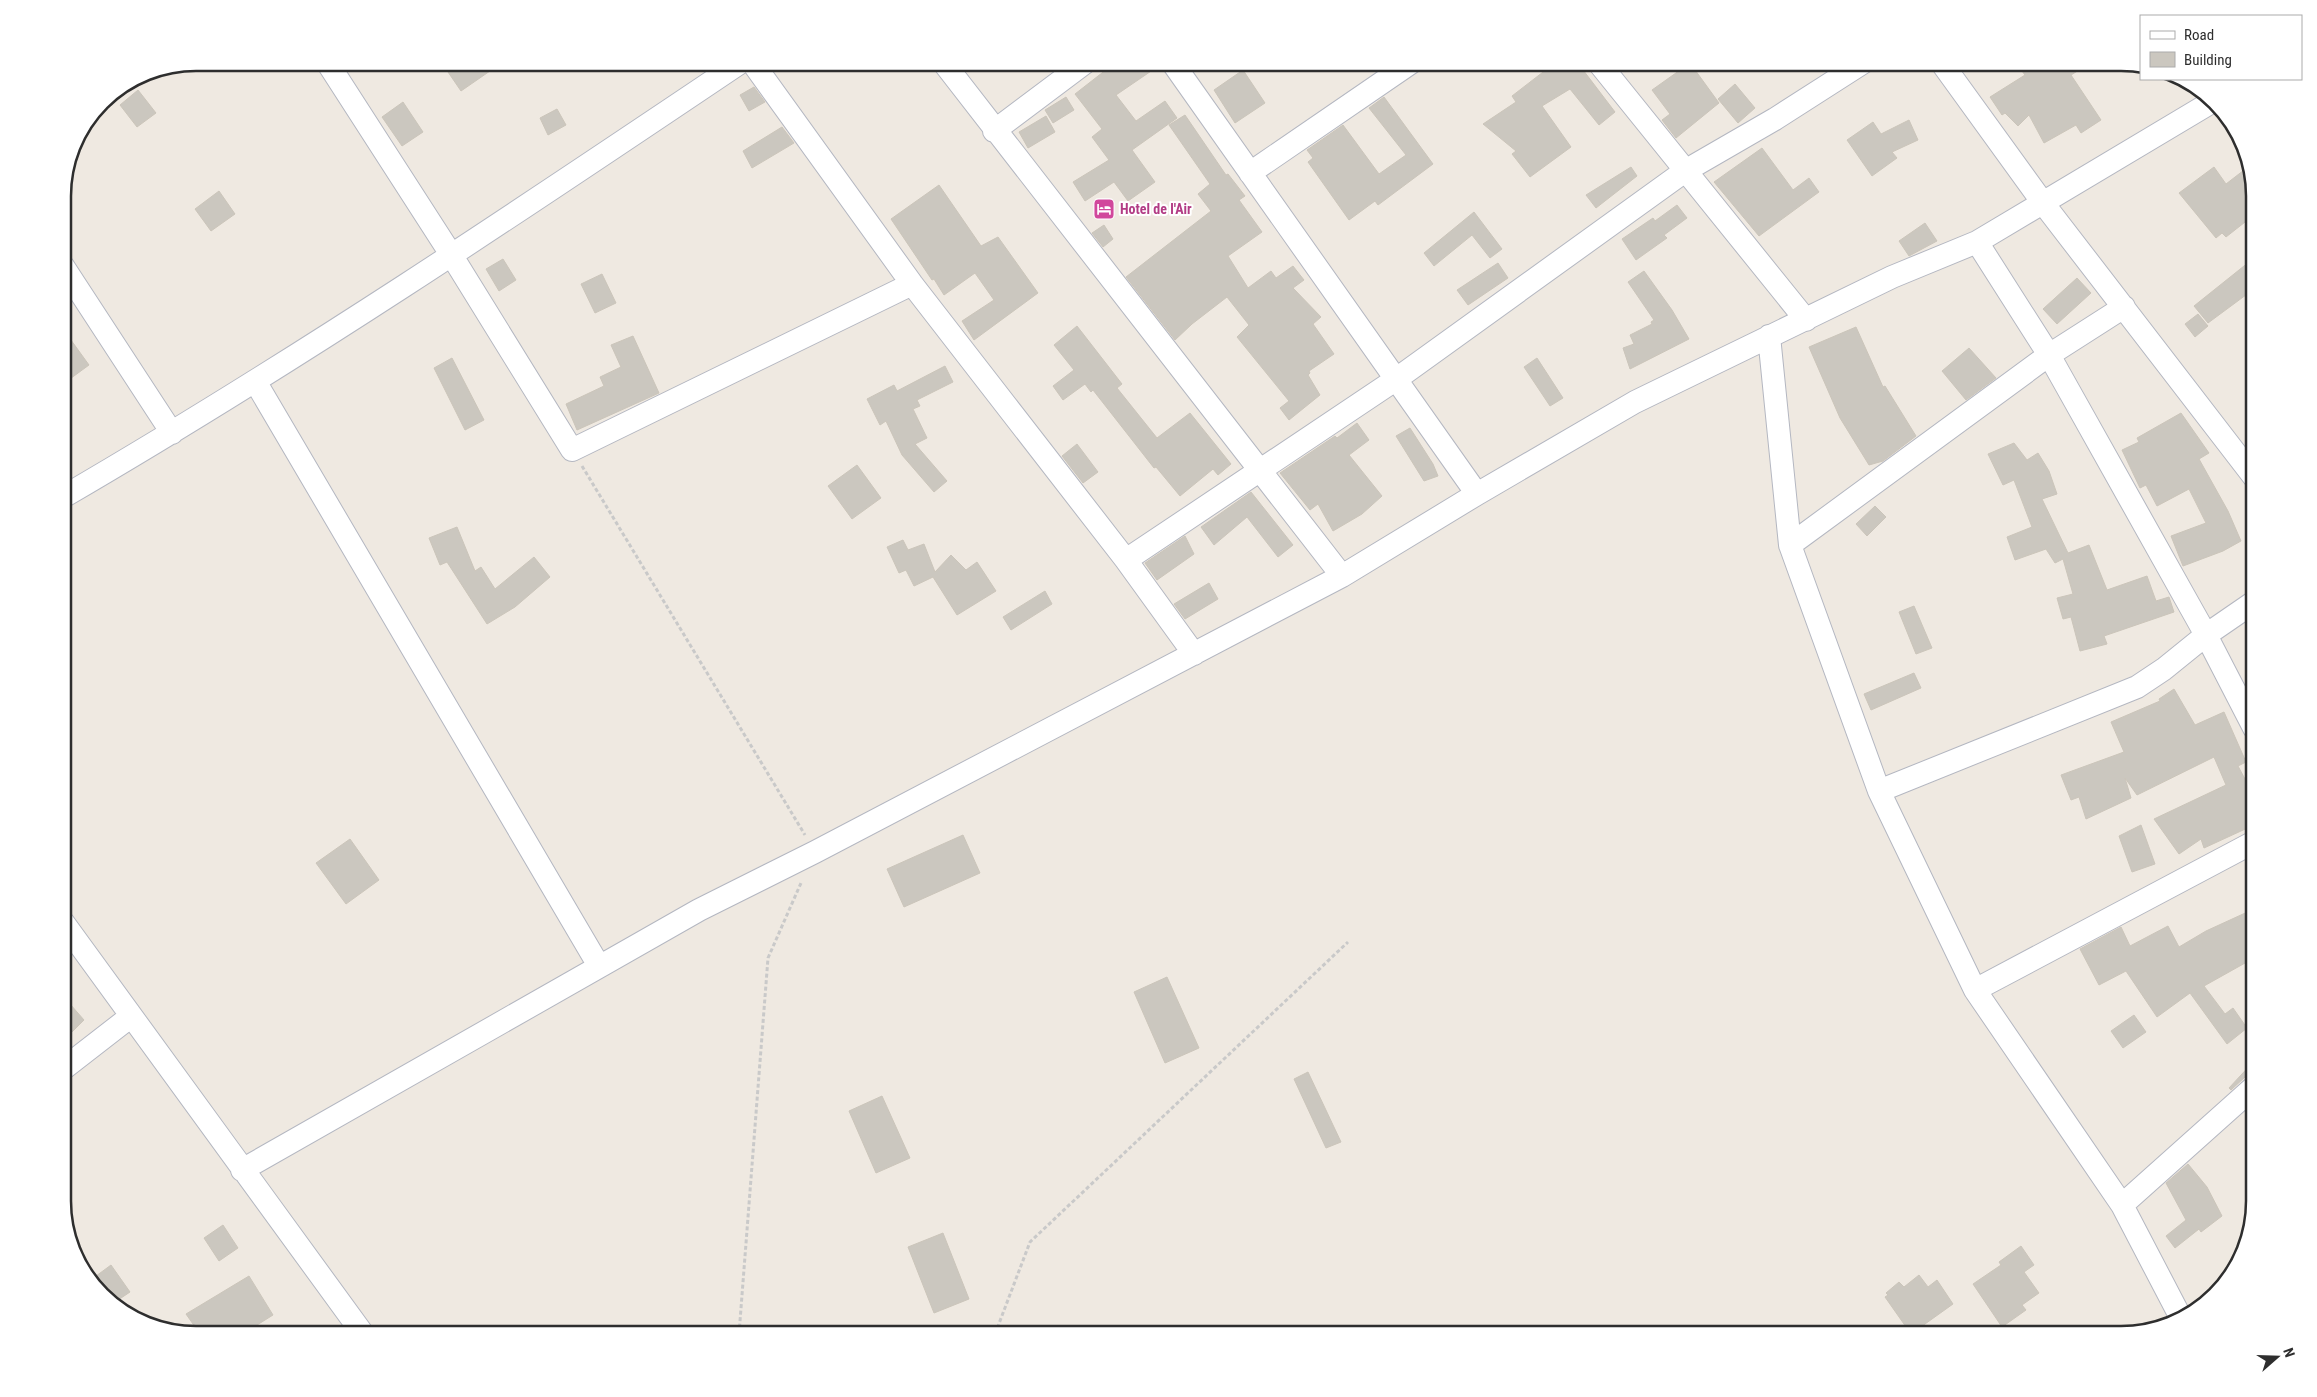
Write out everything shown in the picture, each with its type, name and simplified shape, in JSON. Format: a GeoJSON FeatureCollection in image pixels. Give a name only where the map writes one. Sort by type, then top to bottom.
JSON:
{"type":"FeatureCollection","features":[{"type":"Feature","properties":{"kind":"street"},"geometry":{"type":"LineString","coordinates":[[333,71],[452,256],[572,450],[912,284]]}},
{"type":"Feature","properties":{"kind":"street"},"geometry":{"type":"LineString","coordinates":[[72,492],[172,433],[452,256],[728,71]]}},
{"type":"Feature","properties":{"kind":"street"},"geometry":{"type":"LineString","coordinates":[[758,71],[912,284],[1126,560],[1194,654]]}},
{"type":"Feature","properties":{"kind":"street"},"geometry":{"type":"LineString","coordinates":[[950,71],[994,131],[1342,576]]}},
{"type":"Feature","properties":{"kind":"street"},"geometry":{"type":"LineString","coordinates":[[994,131],[1074,71]]}},
{"type":"Feature","properties":{"kind":"street"},"geometry":{"type":"LineString","coordinates":[[1178,71],[1477,494]]}},
{"type":"Feature","properties":{"kind":"street"},"geometry":{"type":"LineString","coordinates":[[1250,173],[1399,71]]}},
{"type":"Feature","properties":{"kind":"street"},"geometry":{"type":"LineString","coordinates":[[1605,71],[1806,320]]}},
{"type":"Feature","properties":{"kind":"street"},"geometry":{"type":"LineString","coordinates":[[1126,560],[1395,380],[1685,172],[1775,119],[1850,71]]}},
{"type":"Feature","properties":{"kind":"street"},"geometry":{"type":"LineString","coordinates":[[1948,71],[2043,203],[2245,466]]}},
{"type":"Feature","properties":{"kind":"street"},"geometry":{"type":"LineString","coordinates":[[242,1170],[699,910],[1342,576],[1477,494],[1635,402],[1892,278],[1977,242],[2206,105]]}},
{"type":"Feature","properties":{"kind":"street"},"geometry":{"type":"LineString","coordinates":[[1977,242],[2049,355],[2206,635],[2246,712]]}},
{"type":"Feature","properties":{"kind":"street"},"geometry":{"type":"LineString","coordinates":[[72,280],[172,433]]}},
{"type":"Feature","properties":{"kind":"street"},"geometry":{"type":"LineString","coordinates":[[1790,546],[2049,355],[2124,308]]}},
{"type":"Feature","properties":{"kind":"street"},"geometry":{"type":"LineString","coordinates":[[1769,336],[1790,546],[1879,791],[1975,990],[2122,1205],[2178,1312]]}},
{"type":"Feature","properties":{"kind":"street"},"geometry":{"type":"LineString","coordinates":[[255,381],[599,966]]}},
{"type":"Feature","properties":{"kind":"street"},"geometry":{"type":"LineString","coordinates":[[1879,791],[2136,687],[2164,669],[2206,635],[2245,608]]}},
{"type":"Feature","properties":{"kind":"street"},"geometry":{"type":"LineString","coordinates":[[1975,990],[2246,846]]}},
{"type":"Feature","properties":{"kind":"street"},"geometry":{"type":"LineString","coordinates":[[72,935],[130,1017],[357,1326]]}},
{"type":"Feature","properties":{"kind":"street"},"geometry":{"type":"LineString","coordinates":[[72,1062],[130,1017]]}},
{"type":"Feature","properties":{"kind":"street"},"geometry":{"type":"LineString","coordinates":[[2122,1205],[2246,1095]]}},
{"type":"Feature","properties":{"kind":"path"},"geometry":{"type":"LineString","coordinates":[[998,1326],[1030,1242],[1348,942]]}},
{"type":"Feature","properties":{"kind":"building"},"geometry":{"type":"Polygon","coordinates":[[[449,71],[490,71],[461,91],[448,72],[449,71]]]}},
{"type":"Feature","properties":{"kind":"building"},"geometry":{"type":"Polygon","coordinates":[[[1104,71],[1151,71],[1116,95],[1136,121],[1165,101],[1177,118],[1132,150],[1155,182],[1128,201],[1114,182],[1085,201],[1073,182],[1109,160],[1092,137],[1102,129],[1075,94],[1104,71]]]}},
{"type":"Feature","properties":{"kind":"building"},"geometry":{"type":"Polygon","coordinates":[[[1244,71],[1265,103],[1235,123],[1214,90],[1244,71]]]}},
{"type":"Feature","properties":{"kind":"building"},"geometry":{"type":"Polygon","coordinates":[[[1544,71],[1584,71],[1615,112],[1599,125],[1570,89],[1542,106],[1571,147],[1530,177],[1512,154],[1516,151],[1483,124],[1516,102],[1512,96],[1544,71]]]}},
{"type":"Feature","properties":{"kind":"building"},"geometry":{"type":"Polygon","coordinates":[[[1679,71],[1696,71],[1719,103],[1676,138],[1662,120],[1670,114],[1652,90],[1679,71]]]}},
{"type":"Feature","properties":{"kind":"building"},"geometry":{"type":"Polygon","coordinates":[[[2022,71],[2077,71],[2071,75],[2101,120],[2081,133],[2076,125],[2044,143],[2029,115],[2018,126],[2005,113],[2002,115],[1990,97],[2025,75],[2022,71]]]}},
{"type":"Feature","properties":{"kind":"building"},"geometry":{"type":"Polygon","coordinates":[[[1735,84],[1755,108],[1738,123],[1718,99],[1735,84]]]}},
{"type":"Feature","properties":{"kind":"building"},"geometry":{"type":"Polygon","coordinates":[[[754,87],[765,102],[749,111],[740,95],[754,87]]]}},
{"type":"Feature","properties":{"kind":"building"},"geometry":{"type":"Polygon","coordinates":[[[138,90],[156,113],[137,127],[120,105],[138,90]]]}},
{"type":"Feature","properties":{"kind":"building"},"geometry":{"type":"Polygon","coordinates":[[[1066,97],[1074,110],[1053,123],[1045,110],[1066,97]]]}},
{"type":"Feature","properties":{"kind":"building"},"geometry":{"type":"Polygon","coordinates":[[[1384,97],[1433,164],[1378,205],[1375,201],[1349,220],[1308,162],[1313,158],[1307,150],[1343,125],[1379,174],[1406,155],[1369,108],[1384,97]]]}},
{"type":"Feature","properties":{"kind":"building"},"geometry":{"type":"Polygon","coordinates":[[[403,102],[423,132],[402,146],[382,117],[403,102]]]}},
{"type":"Feature","properties":{"kind":"building"},"geometry":{"type":"Polygon","coordinates":[[[557,109],[566,125],[548,135],[540,118],[557,109]]]}},
{"type":"Feature","properties":{"kind":"building"},"geometry":{"type":"Polygon","coordinates":[[[1185,115],[1226,175],[1228,174],[1245,196],[1239,200],[1262,232],[1228,256],[1248,288],[1271,271],[1276,278],[1293,266],[1304,280],[1293,288],[1321,317],[1313,324],[1334,354],[1309,371],[1308,375],[1320,395],[1289,420],[1280,408],[1289,401],[1237,337],[1249,325],[1227,297],[1175,340],[1126,277],[1211,211],[1198,194],[1210,184],[1169,125],[1185,115]]]}},
{"type":"Feature","properties":{"kind":"building"},"geometry":{"type":"Polygon","coordinates":[[[1046,116],[1055,132],[1028,148],[1019,132],[1046,116]]]}},
{"type":"Feature","properties":{"kind":"building"},"geometry":{"type":"Polygon","coordinates":[[[1909,120],[1918,140],[1892,152],[1897,158],[1872,176],[1847,140],[1873,122],[1881,134],[1909,120]]]}},
{"type":"Feature","properties":{"kind":"building"},"geometry":{"type":"Polygon","coordinates":[[[782,127],[794,143],[752,168],[743,151],[782,127]]]}},
{"type":"Feature","properties":{"kind":"building"},"geometry":{"type":"Polygon","coordinates":[[[1762,148],[1793,190],[1809,178],[1819,192],[1759,236],[1714,182],[1762,148]]]}},
{"type":"Feature","properties":{"kind":"building"},"geometry":{"type":"Polygon","coordinates":[[[1631,167],[1637,176],[1596,208],[1586,195],[1631,167]]]}},
{"type":"Feature","properties":{"kind":"building"},"geometry":{"type":"Polygon","coordinates":[[[2214,167],[2226,184],[2243,171],[2245,222],[2226,237],[2222,233],[2216,238],[2179,193],[2214,167]]]}},
{"type":"Feature","properties":{"kind":"building"},"geometry":{"type":"Polygon","coordinates":[[[939,185],[981,246],[998,237],[1038,293],[974,340],[962,321],[994,300],[975,273],[944,295],[891,219],[939,185]]]}},
{"type":"Feature","properties":{"kind":"building"},"geometry":{"type":"Polygon","coordinates":[[[219,191],[235,214],[211,231],[195,209],[219,191]]]}},
{"type":"Feature","properties":{"kind":"building"},"geometry":{"type":"Polygon","coordinates":[[[1677,205],[1687,218],[1664,235],[1667,238],[1636,260],[1622,239],[1653,218],[1655,221],[1677,205]]]}},
{"type":"Feature","properties":{"kind":"building"},"geometry":{"type":"Polygon","coordinates":[[[1474,212],[1502,249],[1490,258],[1472,235],[1434,266],[1424,253],[1474,212]]]}},
{"type":"Feature","properties":{"kind":"building"},"geometry":{"type":"Polygon","coordinates":[[[1925,223],[1937,241],[1909,256],[1899,241],[1925,223]]]}},
{"type":"Feature","properties":{"kind":"building"},"geometry":{"type":"Polygon","coordinates":[[[1104,225],[1113,239],[1103,247],[1092,233],[1104,225]]]}},
{"type":"Feature","properties":{"kind":"building"},"geometry":{"type":"Polygon","coordinates":[[[503,259],[516,280],[499,291],[486,269],[503,259]]]}},
{"type":"Feature","properties":{"kind":"building"},"geometry":{"type":"Polygon","coordinates":[[[1498,263],[1508,278],[1468,305],[1457,290],[1498,263]]]}},
{"type":"Feature","properties":{"kind":"building"},"geometry":{"type":"Polygon","coordinates":[[[2245,265],[2245,296],[2208,323],[2194,306],[2245,265]]]}},
{"type":"Feature","properties":{"kind":"building"},"geometry":{"type":"Polygon","coordinates":[[[1644,271],[1672,310],[1689,339],[1630,369],[1623,348],[1634,344],[1630,335],[1652,324],[1651,322],[1654,320],[1628,282],[1644,271]]]}},
{"type":"Feature","properties":{"kind":"building"},"geometry":{"type":"Polygon","coordinates":[[[602,274],[616,303],[595,313],[581,284],[602,274]]]}},
{"type":"Feature","properties":{"kind":"building"},"geometry":{"type":"Polygon","coordinates":[[[2077,278],[2091,293],[2057,324],[2043,309],[2077,278]]]}},
{"type":"Feature","properties":{"kind":"building"},"geometry":{"type":"Polygon","coordinates":[[[2198,314],[2208,326],[2195,337],[2185,324],[2198,314]]]}},
{"type":"Feature","properties":{"kind":"building"},"geometry":{"type":"Polygon","coordinates":[[[1077,326],[1122,384],[1117,388],[1157,438],[1190,413],[1231,464],[1218,475],[1213,469],[1180,496],[1156,467],[1154,468],[1093,390],[1091,392],[1085,384],[1063,400],[1053,386],[1074,370],[1054,345],[1077,326]]]}},
{"type":"Feature","properties":{"kind":"building"},"geometry":{"type":"Polygon","coordinates":[[[1856,327],[1883,387],[1885,386],[1916,436],[1883,461],[1869,465],[1840,418],[1809,347],[1856,327]]]}},
{"type":"Feature","properties":{"kind":"building"},"geometry":{"type":"Polygon","coordinates":[[[633,336],[659,393],[577,430],[566,404],[604,386],[600,377],[621,367],[611,345],[633,336]]]}},
{"type":"Feature","properties":{"kind":"building"},"geometry":{"type":"Polygon","coordinates":[[[72,341],[89,365],[72,377],[72,341]]]}},
{"type":"Feature","properties":{"kind":"building"},"geometry":{"type":"Polygon","coordinates":[[[1969,348],[1996,378],[1966,400],[1942,371],[1969,348]]]}},
{"type":"Feature","properties":{"kind":"building"},"geometry":{"type":"Polygon","coordinates":[[[452,358],[484,420],[465,430],[434,368],[452,358]]]}},
{"type":"Feature","properties":{"kind":"building"},"geometry":{"type":"Polygon","coordinates":[[[1537,358],[1563,398],[1550,406],[1524,367],[1537,358]]]}},
{"type":"Feature","properties":{"kind":"building"},"geometry":{"type":"Polygon","coordinates":[[[945,366],[953,382],[917,400],[920,406],[913,409],[927,438],[915,444],[947,481],[934,492],[902,455],[886,421],[880,425],[867,399],[894,385],[897,391],[945,366]]]}},
{"type":"Feature","properties":{"kind":"building"},"geometry":{"type":"Polygon","coordinates":[[[2181,413],[2209,453],[2199,459],[2228,511],[2241,541],[2223,551],[2183,566],[2171,536],[2206,523],[2189,489],[2157,506],[2146,485],[2140,488],[2122,450],[2139,442],[2137,438],[2181,413]]]}},
{"type":"Feature","properties":{"kind":"building"},"geometry":{"type":"Polygon","coordinates":[[[1357,423],[1369,440],[1349,455],[1382,496],[1362,514],[1333,531],[1318,504],[1310,510],[1280,473],[1335,436],[1337,438],[1357,423]]]}},
{"type":"Feature","properties":{"kind":"building"},"geometry":{"type":"Polygon","coordinates":[[[1410,428],[1433,464],[1438,476],[1424,481],[1396,436],[1410,428]]]}},
{"type":"Feature","properties":{"kind":"building"},"geometry":{"type":"Polygon","coordinates":[[[2014,443],[2027,460],[2038,453],[2049,471],[2057,494],[2042,499],[2068,553],[2089,545],[2107,590],[2147,576],[2156,601],[2169,597],[2174,612],[2104,636],[2107,644],[2080,651],[2071,617],[2063,619],[2057,598],[2073,594],[2063,559],[2055,563],[2046,549],[2015,560],[2007,537],[2032,527],[2014,480],[2003,485],[1988,454],[2014,443]]]}},
{"type":"Feature","properties":{"kind":"building"},"geometry":{"type":"Polygon","coordinates":[[[1077,444],[1098,472],[1083,483],[1062,456],[1077,444]]]}},
{"type":"Feature","properties":{"kind":"building"},"geometry":{"type":"Polygon","coordinates":[[[857,465],[881,498],[852,519],[828,486],[857,465]]]}},
{"type":"Feature","properties":{"kind":"building"},"geometry":{"type":"Polygon","coordinates":[[[1251,492],[1293,545],[1278,557],[1247,517],[1214,545],[1201,527],[1251,492]]]}},
{"type":"Feature","properties":{"kind":"building"},"geometry":{"type":"Polygon","coordinates":[[[1875,506],[1886,517],[1867,536],[1856,524],[1875,506]]]}},
{"type":"Feature","properties":{"kind":"building"},"geometry":{"type":"Polygon","coordinates":[[[457,527],[475,571],[481,567],[495,589],[534,557],[550,577],[515,607],[487,624],[447,562],[440,565],[429,538],[457,527]]]}},
{"type":"Feature","properties":{"kind":"building"},"geometry":{"type":"Polygon","coordinates":[[[1185,536],[1194,554],[1157,580],[1145,563],[1185,536]]]}},
{"type":"Feature","properties":{"kind":"building"},"geometry":{"type":"Polygon","coordinates":[[[903,540],[908,550],[924,544],[935,572],[951,555],[966,570],[977,562],[996,591],[957,615],[933,577],[914,586],[906,570],[899,573],[887,547],[903,540]]]}},
{"type":"Feature","properties":{"kind":"building"},"geometry":{"type":"Polygon","coordinates":[[[1209,583],[1218,599],[1185,619],[1174,604],[1209,583]]]}},
{"type":"Feature","properties":{"kind":"building"},"geometry":{"type":"Polygon","coordinates":[[[1045,591],[1052,604],[1011,630],[1003,617],[1045,591]]]}},
{"type":"Feature","properties":{"kind":"building"},"geometry":{"type":"Polygon","coordinates":[[[1914,606],[1932,648],[1916,654],[1899,612],[1914,606]]]}},
{"type":"Feature","properties":{"kind":"building"},"geometry":{"type":"Polygon","coordinates":[[[1914,673],[1921,688],[1871,710],[1864,694],[1914,673]]]}},
{"type":"Feature","properties":{"kind":"building"},"geometry":{"type":"Polygon","coordinates":[[[2174,689],[2195,725],[2224,712],[2246,761],[2238,766],[2246,780],[2246,829],[2204,848],[2201,839],[2179,854],[2154,819],[2226,785],[2214,757],[2137,795],[2125,778],[2131,798],[2086,819],[2079,797],[2071,800],[2061,775],[2124,752],[2111,722],[2160,701],[2159,699],[2174,689]]]}},
{"type":"Feature","properties":{"kind":"building"},"geometry":{"type":"Polygon","coordinates":[[[2141,825],[2155,864],[2132,872],[2119,836],[2141,825]]]}},
{"type":"Feature","properties":{"kind":"building"},"geometry":{"type":"Polygon","coordinates":[[[963,835],[980,873],[904,907],[887,869],[963,835]]]}},
{"type":"Feature","properties":{"kind":"building"},"geometry":{"type":"Polygon","coordinates":[[[350,839],[379,880],[346,904],[316,863],[350,839]]]}},
{"type":"Feature","properties":{"kind":"building"},"geometry":{"type":"Polygon","coordinates":[[[2246,913],[2246,963],[2204,986],[2225,1014],[2233,1008],[2246,1026],[2246,1029],[2227,1044],[2190,993],[2157,1017],[2126,971],[2099,985],[2080,949],[2121,927],[2130,946],[2168,926],[2179,947],[2206,931],[2246,913]]]}},
{"type":"Feature","properties":{"kind":"building"},"geometry":{"type":"Polygon","coordinates":[[[1167,977],[1199,1048],[1165,1063],[1134,992],[1167,977]]]}},
{"type":"Feature","properties":{"kind":"building"},"geometry":{"type":"Polygon","coordinates":[[[72,1006],[84,1020],[72,1032],[72,1006]]]}},
{"type":"Feature","properties":{"kind":"building"},"geometry":{"type":"Polygon","coordinates":[[[2134,1015],[2146,1032],[2123,1048],[2111,1031],[2134,1015]]]}},
{"type":"Feature","properties":{"kind":"building"},"geometry":{"type":"Polygon","coordinates":[[[2246,1070],[2246,1077],[2231,1090],[2229,1088],[2246,1070]]]}},
{"type":"Feature","properties":{"kind":"building"},"geometry":{"type":"Polygon","coordinates":[[[1308,1072],[1341,1142],[1326,1148],[1294,1079],[1308,1072]]]}},
{"type":"Feature","properties":{"kind":"building"},"geometry":{"type":"Polygon","coordinates":[[[882,1096],[910,1158],[876,1173],[849,1111],[882,1096]]]}},
{"type":"Feature","properties":{"kind":"building"},"geometry":{"type":"Polygon","coordinates":[[[2188,1164],[2207,1187],[2222,1216],[2201,1232],[2199,1229],[2175,1248],[2166,1236],[2186,1220],[2166,1183],[2188,1164]]]}},
{"type":"Feature","properties":{"kind":"building"},"geometry":{"type":"Polygon","coordinates":[[[223,1225],[238,1248],[219,1261],[204,1238],[223,1225]]]}},
{"type":"Feature","properties":{"kind":"building"},"geometry":{"type":"Polygon","coordinates":[[[943,1233],[969,1299],[934,1313],[908,1247],[943,1233]]]}},
{"type":"Feature","properties":{"kind":"building"},"geometry":{"type":"Polygon","coordinates":[[[2021,1246],[2034,1265],[2024,1272],[2039,1293],[2022,1305],[2026,1310],[2003,1326],[2001,1326],[1973,1284],[2001,1265],[1999,1262],[2021,1246]]]}},
{"type":"Feature","properties":{"kind":"building"},"geometry":{"type":"Polygon","coordinates":[[[111,1265],[130,1292],[119,1299],[96,1276],[111,1265]]]}},
{"type":"Feature","properties":{"kind":"building"},"geometry":{"type":"Polygon","coordinates":[[[1919,1275],[1928,1287],[1937,1280],[1953,1304],[1922,1326],[1905,1326],[1885,1297],[1888,1295],[1886,1293],[1899,1282],[1904,1287],[1919,1275]]]}},
{"type":"Feature","properties":{"kind":"building"},"geometry":{"type":"Polygon","coordinates":[[[249,1276],[273,1315],[258,1326],[197,1326],[194,1326],[186,1314],[249,1276]]]}},
{"type":"Feature","properties":{"kind":"place","name":"Hotel de l'Air"},"geometry":{"type":"Point","coordinates":[1104,209]}}]}
